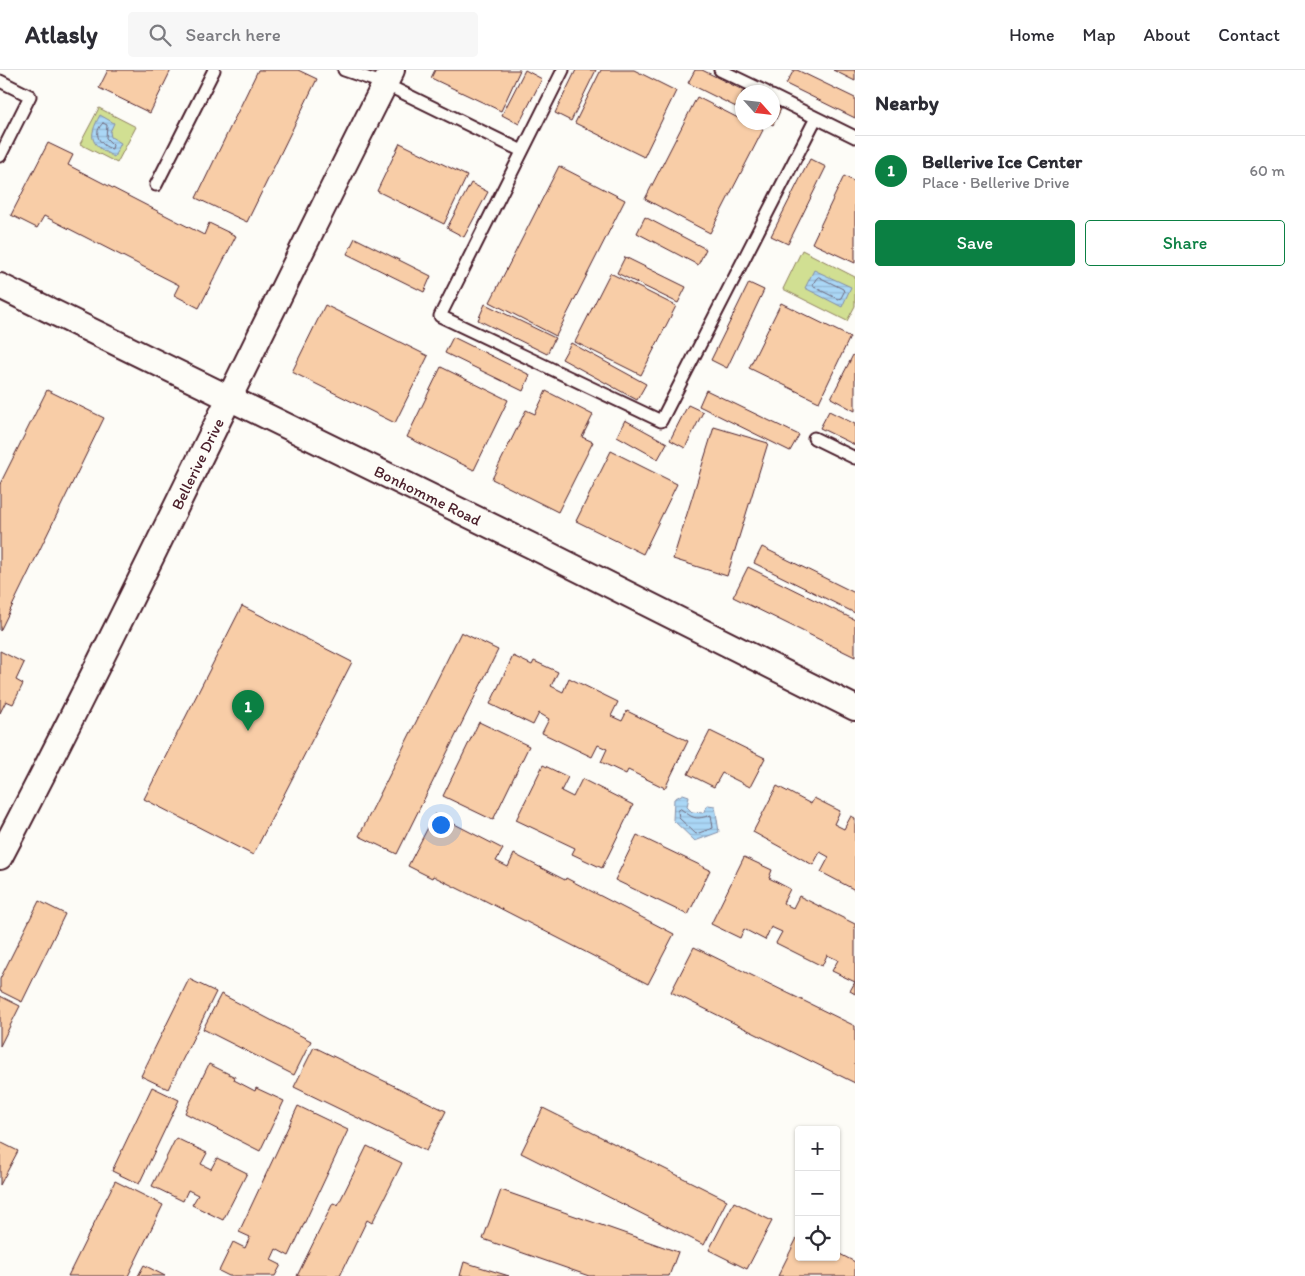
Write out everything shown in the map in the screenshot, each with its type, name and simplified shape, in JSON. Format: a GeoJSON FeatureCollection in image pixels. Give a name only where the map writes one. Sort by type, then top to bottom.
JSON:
{"type":"FeatureCollection","features":[{"type":"Feature","properties":{"kind":"street","name":"Bellerive Drive"},"geometry":{"type":"LineString","coordinates":[[0,857],[50,762],[388,77]]}},
{"type":"Feature","properties":{"kind":"street","name":"Bonhomme Road"},"geometry":{"type":"LineString","coordinates":[[0,286],[532,546],[855,708]]}},
{"type":"Feature","properties":{"kind":"lane"},"geometry":{"type":"LineString","coordinates":[[156,185],[214,70]]}},
{"type":"Feature","properties":{"kind":"lane"},"geometry":{"type":"LineString","coordinates":[[344,70],[388,77],[522,152]]}},
{"type":"Feature","properties":{"kind":"lane"},"geometry":{"type":"LineString","coordinates":[[563,70],[440,316],[661,421],[816,118]]}},
{"type":"Feature","properties":{"kind":"lane"},"geometry":{"type":"LineString","coordinates":[[720,70],[751,85]]}},
{"type":"Feature","properties":{"kind":"lane"},"geometry":{"type":"LineString","coordinates":[[0,81],[30,96],[0,156]]}},
{"type":"Feature","properties":{"kind":"lane"},"geometry":{"type":"LineString","coordinates":[[780,100],[855,137]]}},
{"type":"Feature","properties":{"kind":"lane"},"geometry":{"type":"LineString","coordinates":[[814,438],[855,458]]}},
{"type":"Feature","properties":{"kind":"green space"},"geometry":{"type":"Polygon","coordinates":[[[99,108],[136,127],[117,163],[80,144],[99,108]]]}},
{"type":"Feature","properties":{"kind":"green space"},"geometry":{"type":"Polygon","coordinates":[[[802,250],[855,277],[855,306],[847,321],[783,289],[802,250]]]}},
{"type":"Feature","properties":{"kind":"water"},"geometry":{"type":"Polygon","coordinates":[[[100,115],[114,123],[110,132],[111,137],[121,143],[114,157],[100,148],[94,140],[93,130],[100,115]]]}},
{"type":"Feature","properties":{"kind":"water"},"geometry":{"type":"Polygon","coordinates":[[[814,270],[851,287],[842,307],[805,288],[814,270]]]}},
{"type":"Feature","properties":{"kind":"water"},"geometry":{"type":"Polygon","coordinates":[[[683,794],[689,796],[687,807],[692,812],[703,813],[708,805],[715,806],[719,832],[695,841],[673,820],[674,799],[683,794]]]}},
{"type":"Feature","properties":{"kind":"building"},"geometry":{"type":"Polygon","coordinates":[[[108,70],[171,70],[150,113],[99,88],[108,70]]]}},
{"type":"Feature","properties":{"kind":"building"},"geometry":{"type":"Polygon","coordinates":[[[258,70],[298,70],[317,79],[247,222],[196,198],[258,70]]]}},
{"type":"Feature","properties":{"kind":"building"},"geometry":{"type":"Polygon","coordinates":[[[435,70],[520,70],[501,111],[431,78],[435,70]]]}},
{"type":"Feature","properties":{"kind":"building"},"geometry":{"type":"Polygon","coordinates":[[[525,70],[542,79],[519,124],[502,115],[525,70]]]}},
{"type":"Feature","properties":{"kind":"building"},"geometry":{"type":"Polygon","coordinates":[[[576,70],[596,70],[571,121],[555,113],[576,70]]]}},
{"type":"Feature","properties":{"kind":"building"},"geometry":{"type":"Polygon","coordinates":[[[601,70],[634,70],[676,91],[644,157],[575,123],[601,70]]]}},
{"type":"Feature","properties":{"kind":"building"},"geometry":{"type":"Polygon","coordinates":[[[695,70],[702,70],[735,86],[735,106],[688,83],[695,70]]]}},
{"type":"Feature","properties":{"kind":"building"},"geometry":{"type":"Polygon","coordinates":[[[794,70],[855,98],[855,118],[786,84],[794,70]]]}},
{"type":"Feature","properties":{"kind":"building"},"geometry":{"type":"Polygon","coordinates":[[[833,70],[855,70],[855,81],[833,70]]]}},
{"type":"Feature","properties":{"kind":"building"},"geometry":{"type":"Polygon","coordinates":[[[697,97],[735,116],[735,130],[763,130],[710,233],[645,199],[697,97]]]}},
{"type":"Feature","properties":{"kind":"building"},"geometry":{"type":"Polygon","coordinates":[[[48,143],[73,155],[68,165],[204,235],[209,223],[236,236],[199,308],[174,295],[179,285],[44,216],[37,228],[11,215],[48,143]]]}},
{"type":"Feature","properties":{"kind":"building"},"geometry":{"type":"Polygon","coordinates":[[[400,143],[467,176],[444,224],[377,191],[400,143]]]}},
{"type":"Feature","properties":{"kind":"building"},"geometry":{"type":"Polygon","coordinates":[[[810,159],[826,167],[788,244],[771,236],[810,159]]]}},
{"type":"Feature","properties":{"kind":"building"},"geometry":{"type":"Polygon","coordinates":[[[559,166],[625,200],[556,336],[490,302],[559,166]]]}},
{"type":"Feature","properties":{"kind":"building"},"geometry":{"type":"Polygon","coordinates":[[[844,176],[855,182],[855,263],[812,243],[844,176]]]}},
{"type":"Feature","properties":{"kind":"building"},"geometry":{"type":"Polygon","coordinates":[[[471,183],[488,192],[464,237],[447,228],[471,183]]]}},
{"type":"Feature","properties":{"kind":"building"},"geometry":{"type":"Polygon","coordinates":[[[645,217],[706,249],[698,265],[637,233],[645,217]]]}},
{"type":"Feature","properties":{"kind":"building"},"geometry":{"type":"Polygon","coordinates":[[[355,238],[431,276],[424,292],[347,254],[355,238]]]}},
{"type":"Feature","properties":{"kind":"building"},"geometry":{"type":"Polygon","coordinates":[[[625,257],[686,287],[678,303],[617,273],[625,257]]]}},
{"type":"Feature","properties":{"kind":"building"},"geometry":{"type":"Polygon","coordinates":[[[610,273],[676,306],[641,375],[575,342],[610,273]]]}},
{"type":"Feature","properties":{"kind":"building"},"geometry":{"type":"Polygon","coordinates":[[[749,283],[764,290],[727,368],[711,360],[749,283]]]}},
{"type":"Feature","properties":{"kind":"building"},"geometry":{"type":"Polygon","coordinates":[[[781,303],[850,337],[819,402],[749,368],[781,303]]]}},
{"type":"Feature","properties":{"kind":"building"},"geometry":{"type":"Polygon","coordinates":[[[485,304],[555,338],[547,354],[478,320],[485,304]]]}},
{"type":"Feature","properties":{"kind":"building"},"geometry":{"type":"Polygon","coordinates":[[[325,305],[428,356],[395,423],[292,372],[325,305]]]}},
{"type":"Feature","properties":{"kind":"building"},"geometry":{"type":"Polygon","coordinates":[[[453,337],[530,375],[523,391],[445,353],[453,337]]]}},
{"type":"Feature","properties":{"kind":"building"},"geometry":{"type":"Polygon","coordinates":[[[571,343],[646,384],[637,400],[562,359],[571,343]]]}},
{"type":"Feature","properties":{"kind":"building"},"geometry":{"type":"Polygon","coordinates":[[[853,355],[855,356],[855,411],[831,398],[853,355]]]}},
{"type":"Feature","properties":{"kind":"building"},"geometry":{"type":"Polygon","coordinates":[[[441,367],[508,400],[474,470],[407,437],[441,367]]]}},
{"type":"Feature","properties":{"kind":"building"},"geometry":{"type":"Polygon","coordinates":[[[47,390],[104,418],[0,631],[0,484],[47,390]]]}},
{"type":"Feature","properties":{"kind":"building"},"geometry":{"type":"Polygon","coordinates":[[[706,390],[799,435],[790,451],[699,406],[706,390]]]}},
{"type":"Feature","properties":{"kind":"building"},"geometry":{"type":"Polygon","coordinates":[[[546,391],[593,415],[582,437],[593,442],[558,512],[492,479],[526,410],[535,414],[546,391]]]}},
{"type":"Feature","properties":{"kind":"building"},"geometry":{"type":"Polygon","coordinates":[[[688,405],[703,412],[685,448],[670,440],[688,405]]]}},
{"type":"Feature","properties":{"kind":"building"},"geometry":{"type":"Polygon","coordinates":[[[829,411],[855,424],[855,445],[820,428],[829,411]]]}},
{"type":"Feature","properties":{"kind":"building"},"geometry":{"type":"Polygon","coordinates":[[[625,420],[667,443],[658,459],[617,436],[625,420]]]}},
{"type":"Feature","properties":{"kind":"building"},"geometry":{"type":"Polygon","coordinates":[[[714,427],[768,443],[727,576],[673,559],[714,427]]]}},
{"type":"Feature","properties":{"kind":"building"},"geometry":{"type":"Polygon","coordinates":[[[611,451],[677,484],[643,554],[576,521],[611,451]]]}},
{"type":"Feature","properties":{"kind":"building"},"geometry":{"type":"Polygon","coordinates":[[[762,547],[855,593],[855,613],[754,563],[762,547]]]}},
{"type":"Feature","properties":{"kind":"building"},"geometry":{"type":"Polygon","coordinates":[[[748,567],[855,620],[855,657],[733,597],[748,567]]]}},
{"type":"Feature","properties":{"kind":"building"},"geometry":{"type":"Polygon","coordinates":[[[242,606],[352,662],[253,855],[144,799],[242,606]]]}},
{"type":"Feature","properties":{"kind":"building"},"geometry":{"type":"Polygon","coordinates":[[[461,632],[498,650],[397,854],[359,836],[461,632]]]}},
{"type":"Feature","properties":{"kind":"building"},"geometry":{"type":"Polygon","coordinates":[[[0,651],[24,663],[16,680],[23,684],[13,704],[6,701],[0,713],[0,651]]]}},
{"type":"Feature","properties":{"kind":"building"},"geometry":{"type":"Polygon","coordinates":[[[513,656],[532,665],[534,661],[558,672],[551,686],[563,692],[569,678],[618,702],[611,716],[622,721],[627,711],[688,741],[665,788],[628,770],[626,774],[601,762],[607,749],[598,745],[592,757],[542,733],[549,719],[539,713],[533,725],[490,704],[513,656]]]}},
{"type":"Feature","properties":{"kind":"building"},"geometry":{"type":"Polygon","coordinates":[[[479,722],[529,746],[493,820],[443,796],[479,722]]]}},
{"type":"Feature","properties":{"kind":"building"},"geometry":{"type":"Polygon","coordinates":[[[710,731],[765,758],[750,787],[722,773],[714,787],[688,774],[710,731]]]}},
{"type":"Feature","properties":{"kind":"building"},"geometry":{"type":"Polygon","coordinates":[[[543,765],[568,777],[561,791],[573,797],[582,779],[633,805],[602,868],[572,854],[575,848],[516,820],[543,765]]]}},
{"type":"Feature","properties":{"kind":"building"},"geometry":{"type":"Polygon","coordinates":[[[777,786],[811,804],[814,798],[840,811],[834,824],[844,829],[851,816],[855,818],[855,890],[821,872],[829,857],[820,852],[813,865],[753,832],[777,786]]]}},
{"type":"Feature","properties":{"kind":"building"},"geometry":{"type":"Polygon","coordinates":[[[435,814],[503,849],[496,861],[508,867],[514,854],[565,880],[566,878],[674,934],[648,984],[480,898],[408,866],[435,814]]]}},
{"type":"Feature","properties":{"kind":"building"},"geometry":{"type":"Polygon","coordinates":[[[637,835],[710,870],[688,915],[615,880],[637,835]]]}},
{"type":"Feature","properties":{"kind":"building"},"geometry":{"type":"Polygon","coordinates":[[[744,857],[772,870],[769,878],[790,889],[783,903],[793,908],[799,896],[855,924],[855,982],[832,971],[838,960],[827,955],[822,966],[776,943],[782,932],[771,927],[765,940],[744,929],[740,938],[711,924],[744,857]]]}},
{"type":"Feature","properties":{"kind":"building"},"geometry":{"type":"Polygon","coordinates":[[[39,901],[65,914],[22,1002],[0,991],[0,979],[39,901]]]}},
{"type":"Feature","properties":{"kind":"building"},"geometry":{"type":"Polygon","coordinates":[[[694,947],[855,1026],[855,1083],[671,992],[694,947]]]}},
{"type":"Feature","properties":{"kind":"building"},"geometry":{"type":"Polygon","coordinates":[[[189,979],[216,992],[168,1089],[141,1076],[189,979]]]}},
{"type":"Feature","properties":{"kind":"building"},"geometry":{"type":"Polygon","coordinates":[[[855,982],[855,994],[850,991],[855,982]]]}},
{"type":"Feature","properties":{"kind":"building"},"geometry":{"type":"Polygon","coordinates":[[[221,994],[311,1041],[294,1075],[203,1029],[221,994]]]}},
{"type":"Feature","properties":{"kind":"building"},"geometry":{"type":"Polygon","coordinates":[[[0,996],[20,1006],[0,1046],[0,996]]]}},
{"type":"Feature","properties":{"kind":"building"},"geometry":{"type":"Polygon","coordinates":[[[314,1047],[446,1111],[426,1151],[294,1087],[314,1047]]]}},
{"type":"Feature","properties":{"kind":"building"},"geometry":{"type":"Polygon","coordinates":[[[209,1064],[235,1077],[234,1080],[255,1091],[256,1088],[284,1101],[260,1151],[185,1113],[209,1064]]]}},
{"type":"Feature","properties":{"kind":"building"},"geometry":{"type":"Polygon","coordinates":[[[152,1087],[179,1100],[139,1184],[112,1171],[152,1087]]]}},
{"type":"Feature","properties":{"kind":"building"},"geometry":{"type":"Polygon","coordinates":[[[298,1106],[348,1130],[289,1256],[276,1249],[271,1260],[281,1265],[275,1276],[229,1276],[219,1271],[233,1242],[245,1248],[250,1237],[239,1232],[298,1106]]]}},
{"type":"Feature","properties":{"kind":"building"},"geometry":{"type":"Polygon","coordinates":[[[543,1108],[727,1200],[704,1245],[521,1153],[543,1108]]]}},
{"type":"Feature","properties":{"kind":"building"},"geometry":{"type":"Polygon","coordinates":[[[176,1138],[207,1153],[201,1164],[211,1169],[217,1158],[247,1173],[223,1220],[192,1205],[198,1195],[188,1190],[183,1201],[152,1186],[176,1138]]]}},
{"type":"Feature","properties":{"kind":"building"},"geometry":{"type":"Polygon","coordinates":[[[0,1142],[18,1151],[0,1185],[0,1142]]]}},
{"type":"Feature","properties":{"kind":"building"},"geometry":{"type":"Polygon","coordinates":[[[367,1146],[402,1163],[372,1223],[367,1220],[340,1276],[297,1276],[333,1203],[338,1205],[367,1146]]]}},
{"type":"Feature","properties":{"kind":"building"},"geometry":{"type":"Polygon","coordinates":[[[115,1181],[163,1205],[128,1276],[68,1276],[115,1181]]]}},
{"type":"Feature","properties":{"kind":"building"},"geometry":{"type":"Polygon","coordinates":[[[501,1190],[678,1252],[669,1276],[589,1276],[483,1239],[501,1190]]]}},
{"type":"Feature","properties":{"kind":"building"},"geometry":{"type":"Polygon","coordinates":[[[734,1202],[772,1221],[747,1269],[709,1250],[734,1202]]]}},
{"type":"Feature","properties":{"kind":"building"},"geometry":{"type":"Polygon","coordinates":[[[795,1242],[795,1261],[840,1261],[840,1254],[855,1262],[855,1276],[778,1276],[795,1242]]]}},
{"type":"Feature","properties":{"kind":"building"},"geometry":{"type":"Polygon","coordinates":[[[464,1262],[509,1276],[460,1276],[464,1262]]]}},
{"type":"Feature","properties":{"kind":"building"},"geometry":{"type":"Polygon","coordinates":[[[144,1265],[165,1276],[138,1276],[144,1265]]]}},
{"type":"Feature","properties":{"kind":"place","name":"Bellerive Ice Center"},"geometry":{"type":"Point","coordinates":[248,731]}}]}
